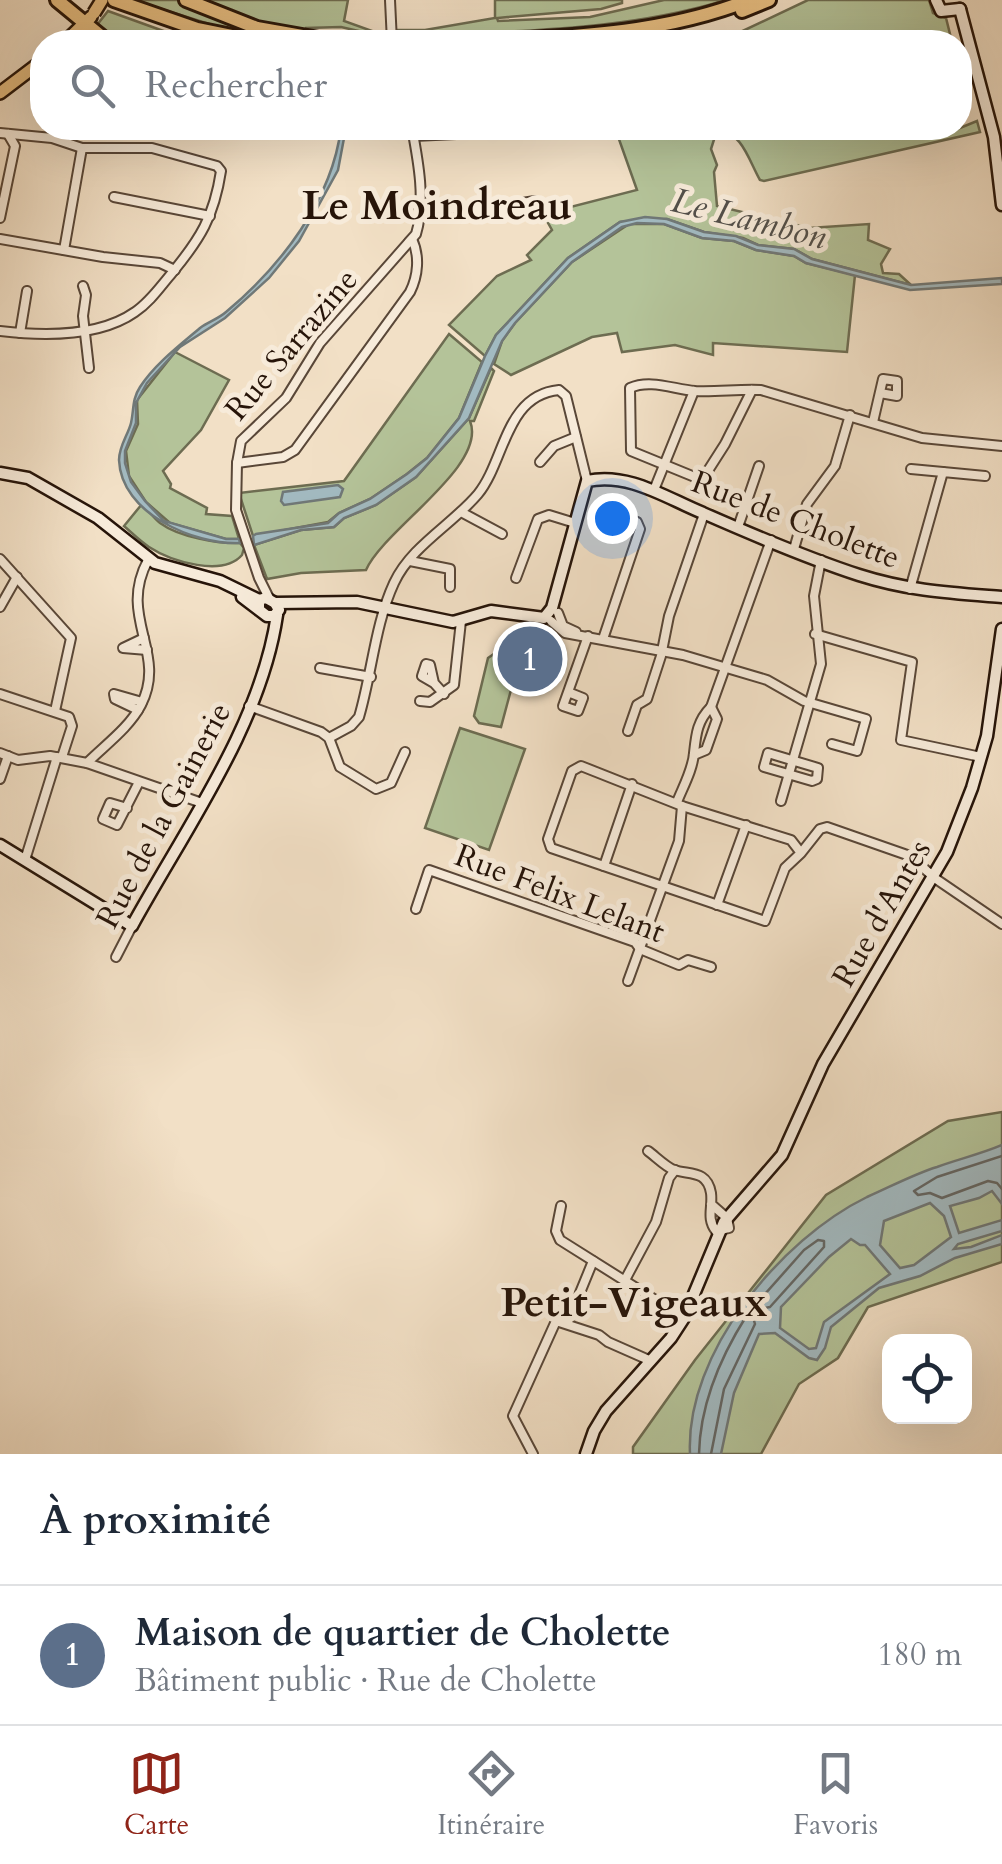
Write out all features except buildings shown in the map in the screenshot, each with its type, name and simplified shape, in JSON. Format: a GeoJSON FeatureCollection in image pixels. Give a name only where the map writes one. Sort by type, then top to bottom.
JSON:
{"type":"FeatureCollection","features":[{"type":"Feature","properties":{"kind":"highway"},"geometry":{"type":"LineString","coordinates":[[57,0],[74,30]]}},
{"type":"Feature","properties":{"kind":"highway"},"geometry":{"type":"LineString","coordinates":[[114,0],[196,30]]}},
{"type":"Feature","properties":{"kind":"highway"},"geometry":{"type":"LineString","coordinates":[[186,0],[268,30]]}},
{"type":"Feature","properties":{"kind":"highway"},"geometry":{"type":"LineString","coordinates":[[605,30],[658,25],[750,0]]}},
{"type":"Feature","properties":{"kind":"highway"},"geometry":{"type":"LineString","coordinates":[[664,30],[734,14],[769,0]]}},
{"type":"Feature","properties":{"kind":"highway"},"geometry":{"type":"LineString","coordinates":[[93,7],[174,30]]}},
{"type":"Feature","properties":{"kind":"main road"},"geometry":{"type":"LineString","coordinates":[[80,30],[93,7],[102,0]]}},
{"type":"Feature","properties":{"kind":"main road"},"geometry":{"type":"LineString","coordinates":[[0,90],[30,71]]}},
{"type":"Feature","properties":{"kind":"street"},"geometry":{"type":"LineString","coordinates":[[390,0],[392,30]]}},
{"type":"Feature","properties":{"kind":"street"},"geometry":{"type":"LineString","coordinates":[[936,0],[941,12],[959,3],[969,30]]}},
{"type":"Feature","properties":{"kind":"street"},"geometry":{"type":"LineString","coordinates":[[972,42],[997,151],[1002,205]]}},
{"type":"Feature","properties":{"kind":"street"},"geometry":{"type":"LineString","coordinates":[[4,134],[30,136]]}},
{"type":"Feature","properties":{"kind":"street"},"geometry":{"type":"LineString","coordinates":[[0,218],[14,146],[4,134]]}},
{"type":"Feature","properties":{"kind":"street"},"geometry":{"type":"LineString","coordinates":[[0,331],[41,335],[85,330],[130,316],[147,303],[192,250],[210,216],[221,169],[152,148],[82,148],[58,140]]}},
{"type":"Feature","properties":{"kind":"street","name":"Rue Sarrazine"},"geometry":{"type":"LineString","coordinates":[[268,606],[236,510],[241,440],[286,398],[320,342],[407,243],[419,208],[414,140]]}},
{"type":"Feature","properties":{"kind":"street"},"geometry":{"type":"LineString","coordinates":[[64,250],[82,148]]}},
{"type":"Feature","properties":{"kind":"street"},"geometry":{"type":"LineString","coordinates":[[114,196],[210,216]]}},
{"type":"Feature","properties":{"kind":"street"},"geometry":{"type":"LineString","coordinates":[[419,208],[480,210],[535,202]]}},
{"type":"Feature","properties":{"kind":"street"},"geometry":{"type":"LineString","coordinates":[[0,239],[160,263],[174,270]]}},
{"type":"Feature","properties":{"kind":"street"},"geometry":{"type":"LineString","coordinates":[[237,463],[283,457],[295,450],[410,292],[417,278],[407,243]]}},
{"type":"Feature","properties":{"kind":"street"},"geometry":{"type":"LineString","coordinates":[[83,286],[90,368]]}},
{"type":"Feature","properties":{"kind":"street"},"geometry":{"type":"LineString","coordinates":[[20,334],[26,291]]}},
{"type":"Feature","properties":{"kind":"street"},"geometry":{"type":"LineString","coordinates":[[752,390],[706,478],[697,480],[631,451],[630,388],[637,385],[752,390],[922,438],[1002,446]]}},
{"type":"Feature","properties":{"kind":"street"},"geometry":{"type":"LineString","coordinates":[[329,738],[358,720],[394,582],[490,476],[512,422],[540,396],[555,390],[563,392],[588,481],[553,618],[565,633],[726,667],[767,680],[810,702],[866,719],[857,751],[832,744]]}},
{"type":"Feature","properties":{"kind":"street"},"geometry":{"type":"LineString","coordinates":[[654,490],[694,390]]}},
{"type":"Feature","properties":{"kind":"street"},"geometry":{"type":"LineString","coordinates":[[873,422],[880,392]]}},
{"type":"Feature","properties":{"kind":"street"},"geometry":{"type":"LineString","coordinates":[[794,549],[807,504],[835,466],[850,416]]}},
{"type":"Feature","properties":{"kind":"street"},"geometry":{"type":"LineString","coordinates":[[540,462],[554,446],[576,437]]}},
{"type":"Feature","properties":{"kind":"street"},"geometry":{"type":"LineString","coordinates":[[738,527],[758,466]]}},
{"type":"Feature","properties":{"kind":"street"},"geometry":{"type":"LineString","coordinates":[[911,469],[985,476]]}},
{"type":"Feature","properties":{"kind":"street"},"geometry":{"type":"LineString","coordinates":[[910,589],[943,472]]}},
{"type":"Feature","properties":{"kind":"street"},"geometry":{"type":"LineString","coordinates":[[0,473],[28,478],[98,518],[128,539],[148,560],[220,581],[268,606],[357,602],[461,621],[485,611],[553,618]]}},
{"type":"Feature","properties":{"kind":"street","name":"Rue de Cholette"},"geometry":{"type":"LineString","coordinates":[[588,481],[610,479],[654,490],[821,560],[910,589],[1002,597]]}},
{"type":"Feature","properties":{"kind":"street"},"geometry":{"type":"LineString","coordinates":[[553,618],[580,525],[584,494]]}},
{"type":"Feature","properties":{"kind":"street"},"geometry":{"type":"LineString","coordinates":[[603,639],[640,529],[636,522],[606,511]]}},
{"type":"Feature","properties":{"kind":"street"},"geometry":{"type":"LineString","coordinates":[[461,512],[502,534]]}},
{"type":"Feature","properties":{"kind":"street"},"geometry":{"type":"LineString","coordinates":[[628,730],[637,706],[647,699],[704,514]]}},
{"type":"Feature","properties":{"kind":"street"},"geometry":{"type":"LineString","coordinates":[[516,578],[538,519],[549,515],[575,522]]}},
{"type":"Feature","properties":{"kind":"street"},"geometry":{"type":"LineString","coordinates":[[628,981],[679,842],[680,804],[694,755],[694,740],[702,718],[712,707],[771,540]]}},
{"type":"Feature","properties":{"kind":"street"},"geometry":{"type":"LineString","coordinates":[[0,558],[72,640],[56,711]]}},
{"type":"Feature","properties":{"kind":"street"},"geometry":{"type":"LineString","coordinates":[[87,762],[140,706],[148,677],[147,650],[135,596],[148,560]]}},
{"type":"Feature","properties":{"kind":"street"},"geometry":{"type":"LineString","coordinates":[[781,801],[821,664],[815,634],[814,587],[821,560]]}},
{"type":"Feature","properties":{"kind":"street"},"geometry":{"type":"LineString","coordinates":[[410,561],[450,569],[450,587]]}},
{"type":"Feature","properties":{"kind":"street"},"geometry":{"type":"LineString","coordinates":[[0,607],[17,577]]}},
{"type":"Feature","properties":{"kind":"street","name":"Rue de la Gainerie"},"geometry":{"type":"LineString","coordinates":[[116,958],[216,780],[250,706],[270,639],[268,606]]}},
{"type":"Feature","properties":{"kind":"street"},"geometry":{"type":"LineString","coordinates":[[420,701],[426,703],[454,685],[461,621]]}},
{"type":"Feature","properties":{"kind":"street","name":"Rue d'Antes"},"geometry":{"type":"LineString","coordinates":[[586,1454],[606,1411],[684,1318],[725,1226],[782,1155],[822,1064],[934,877],[960,820],[981,757],[999,686],[1002,629]]}},
{"type":"Feature","properties":{"kind":"street"},"geometry":{"type":"LineString","coordinates":[[815,634],[912,662],[901,740],[981,757]]}},
{"type":"Feature","properties":{"kind":"street"},"geometry":{"type":"LineString","coordinates":[[568,692],[584,635]]}},
{"type":"Feature","properties":{"kind":"street"},"geometry":{"type":"LineString","coordinates":[[144,638],[123,648],[147,650]]}},
{"type":"Feature","properties":{"kind":"street"},"geometry":{"type":"LineString","coordinates":[[320,668],[371,677]]}},
{"type":"Feature","properties":{"kind":"street"},"geometry":{"type":"LineString","coordinates":[[434,683],[444,694]]}},
{"type":"Feature","properties":{"kind":"street"},"geometry":{"type":"LineString","coordinates":[[0,694],[56,711],[72,723],[25,860]]}},
{"type":"Feature","properties":{"kind":"street"},"geometry":{"type":"LineString","coordinates":[[250,706],[317,730],[329,738],[340,766],[376,789],[391,783],[405,752]]}},
{"type":"Feature","properties":{"kind":"street"},"geometry":{"type":"LineString","coordinates":[[694,755],[706,750],[717,719],[712,707]]}},
{"type":"Feature","properties":{"kind":"street"},"geometry":{"type":"LineString","coordinates":[[768,753],[818,768],[812,781],[787,773],[764,767],[768,753]]}},
{"type":"Feature","properties":{"kind":"street"},"geometry":{"type":"LineString","coordinates":[[0,778],[4,754],[22,760],[59,757],[87,762],[202,802]]}},
{"type":"Feature","properties":{"kind":"street"},"geometry":{"type":"LineString","coordinates":[[801,853],[790,840],[581,766],[572,771],[548,844],[765,922],[785,868],[801,853],[820,829],[827,827],[906,854],[1002,924]]}},
{"type":"Feature","properties":{"kind":"street"},"geometry":{"type":"LineString","coordinates":[[127,808],[139,782]]}},
{"type":"Feature","properties":{"kind":"street"},"geometry":{"type":"LineString","coordinates":[[604,866],[632,784]]}},
{"type":"Feature","properties":{"kind":"street"},"geometry":{"type":"LineString","coordinates":[[717,904],[746,825]]}},
{"type":"Feature","properties":{"kind":"street"},"geometry":{"type":"LineString","coordinates":[[0,844],[132,926]]}},
{"type":"Feature","properties":{"kind":"street","name":"Rue Felix Lelant"},"geometry":{"type":"LineString","coordinates":[[416,909],[429,870],[634,942],[640,949],[678,965],[688,960],[711,967]]}},
{"type":"Feature","properties":{"kind":"street"},"geometry":{"type":"LineString","coordinates":[[648,1151],[675,1170],[688,1170],[700,1176],[710,1188],[710,1222],[725,1226]]}},
{"type":"Feature","properties":{"kind":"street"},"geometry":{"type":"LineString","coordinates":[[625,1280],[656,1222],[675,1170]]}},
{"type":"Feature","properties":{"kind":"street"},"geometry":{"type":"LineString","coordinates":[[711,1204],[725,1226]]}},
{"type":"Feature","properties":{"kind":"street"},"geometry":{"type":"LineString","coordinates":[[560,1206],[558,1237],[684,1318]]}},
{"type":"Feature","properties":{"kind":"street"},"geometry":{"type":"LineString","coordinates":[[568,1322],[593,1261]]}},
{"type":"Feature","properties":{"kind":"street"},"geometry":{"type":"LineString","coordinates":[[534,1454],[513,1414],[554,1322],[568,1322],[651,1361]]}},
{"type":"Feature","properties":{"kind":"green space"},"geometry":{"type":"Polygon","coordinates":[[[133,0],[178,0],[229,23],[256,30],[228,30],[133,0]]]}},
{"type":"Feature","properties":{"kind":"green space"},"geometry":{"type":"Polygon","coordinates":[[[192,0],[348,0],[344,21],[369,30],[279,30],[192,0]]]}},
{"type":"Feature","properties":{"kind":"green space"},"geometry":{"type":"Polygon","coordinates":[[[495,0],[622,0],[601,9],[497,18],[498,21],[590,17],[664,0],[726,0],[601,25],[537,30],[425,30],[495,18],[495,0]]]}},
{"type":"Feature","properties":{"kind":"green space"},"geometry":{"type":"Polygon","coordinates":[[[808,0],[929,0],[933,13],[946,18],[949,30],[745,30],[808,0]]]}},
{"type":"Feature","properties":{"kind":"green space"},"geometry":{"type":"Polygon","coordinates":[[[108,11],[161,30],[104,30],[97,25],[108,11]]]}},
{"type":"Feature","properties":{"kind":"green space"},"geometry":{"type":"Polygon","coordinates":[[[977,121],[980,132],[972,134],[972,123],[977,121]]]}},
{"type":"Feature","properties":{"kind":"green space"},"geometry":{"type":"Polygon","coordinates":[[[619,140],[714,140],[711,149],[717,165],[717,206],[809,228],[869,224],[868,240],[890,249],[881,264],[883,273],[899,274],[911,285],[812,259],[794,249],[758,245],[667,219],[620,222],[568,258],[496,335],[485,356],[449,325],[497,276],[531,260],[527,255],[552,230],[543,214],[637,190],[619,140]]]}},
{"type":"Feature","properties":{"kind":"green space"},"geometry":{"type":"Polygon","coordinates":[[[738,140],[945,140],[764,181],[738,140]]]}},
{"type":"Feature","properties":{"kind":"green space"},"geometry":{"type":"Polygon","coordinates":[[[629,224],[664,224],[702,238],[734,241],[855,275],[847,352],[713,343],[713,355],[675,345],[622,352],[617,333],[592,337],[511,375],[494,364],[502,341],[515,323],[572,262],[629,224]]]}},
{"type":"Feature","properties":{"kind":"green space"},"geometry":{"type":"Polygon","coordinates":[[[449,334],[482,362],[459,418],[427,458],[370,499],[328,522],[253,536],[239,493],[344,481],[449,334]]]}},
{"type":"Feature","properties":{"kind":"green space"},"geometry":{"type":"Polygon","coordinates":[[[175,352],[229,380],[201,430],[163,471],[170,488],[207,508],[206,514],[232,516],[239,539],[170,523],[146,502],[129,476],[126,451],[138,424],[137,400],[175,352]]]}},
{"type":"Feature","properties":{"kind":"green space"},"geometry":{"type":"Polygon","coordinates":[[[491,368],[494,371],[474,421],[470,421],[471,439],[464,458],[376,554],[366,570],[267,579],[254,545],[301,530],[334,527],[344,518],[376,505],[416,477],[469,418],[491,368]]]}},
{"type":"Feature","properties":{"kind":"green space"},"geometry":{"type":"Polygon","coordinates":[[[142,504],[160,523],[177,532],[210,541],[240,543],[244,548],[242,555],[233,562],[210,566],[159,553],[124,526],[142,504]]]}},
{"type":"Feature","properties":{"kind":"green space"},"geometry":{"type":"Polygon","coordinates":[[[501,649],[512,651],[519,660],[501,727],[479,723],[474,716],[488,658],[501,649]]]}},
{"type":"Feature","properties":{"kind":"green space"},"geometry":{"type":"Polygon","coordinates":[[[460,728],[525,749],[489,850],[425,828],[460,728]]]}},
{"type":"Feature","properties":{"kind":"green space"},"geometry":{"type":"Polygon","coordinates":[[[1002,1112],[1002,1262],[868,1307],[838,1358],[799,1384],[761,1454],[633,1454],[633,1447],[695,1360],[826,1195],[948,1121],[1002,1112]]]}},
{"type":"Feature","properties":{"kind":"water"},"geometry":{"type":"Polygon","coordinates":[[[339,140],[344,140],[338,170],[299,241],[269,278],[225,318],[180,347],[147,383],[136,403],[136,423],[125,451],[125,463],[131,482],[145,501],[164,521],[226,539],[239,539],[240,543],[182,532],[146,511],[123,479],[119,455],[136,396],[160,363],[200,328],[226,312],[284,253],[315,206],[339,140]]]}},
{"type":"Feature","properties":{"kind":"water"},"geometry":{"type":"Polygon","coordinates":[[[645,217],[736,236],[758,245],[794,249],[812,259],[911,285],[1002,278],[1002,284],[910,290],[734,241],[702,238],[664,224],[622,227],[572,262],[515,323],[502,341],[469,418],[416,477],[376,505],[344,518],[334,527],[301,530],[254,545],[256,534],[328,523],[427,458],[459,418],[496,335],[568,258],[620,222],[645,217]]]}},
{"type":"Feature","properties":{"kind":"water"},"geometry":{"type":"Polygon","coordinates":[[[338,485],[343,489],[340,497],[284,505],[281,501],[283,492],[338,485]]]}},
{"type":"Feature","properties":{"kind":"water"},"geometry":{"type":"Polygon","coordinates":[[[1002,1145],[1002,1204],[992,1191],[950,1206],[959,1233],[1002,1220],[1002,1231],[958,1244],[954,1249],[1002,1235],[1002,1244],[879,1288],[831,1327],[817,1360],[775,1333],[759,1334],[734,1393],[721,1454],[690,1454],[693,1416],[703,1377],[744,1303],[772,1270],[834,1216],[867,1197],[920,1173],[1002,1145]],[[930,1203],[884,1221],[880,1245],[900,1268],[914,1265],[951,1237],[944,1216],[930,1203]],[[851,1239],[781,1307],[780,1328],[809,1349],[816,1348],[824,1322],[890,1274],[865,1245],[851,1239]]]}},
{"type":"Feature","properties":{"kind":"place","name":"Maison de quartier de Cholette"},"geometry":{"type":"Point","coordinates":[530,659]}},
{"type":"Feature","properties":{"kind":"district","name":"Le Moindreau"},"geometry":{"type":"Point","coordinates":[437,204]}},
{"type":"Feature","properties":{"kind":"district","name":"Petit-Vigeaux"},"geometry":{"type":"Point","coordinates":[634,1301]}},
{"type":"Feature","properties":{"kind":"water label","name":"Le Lambon"},"geometry":{"type":"Point","coordinates":[749,218]}}]}
